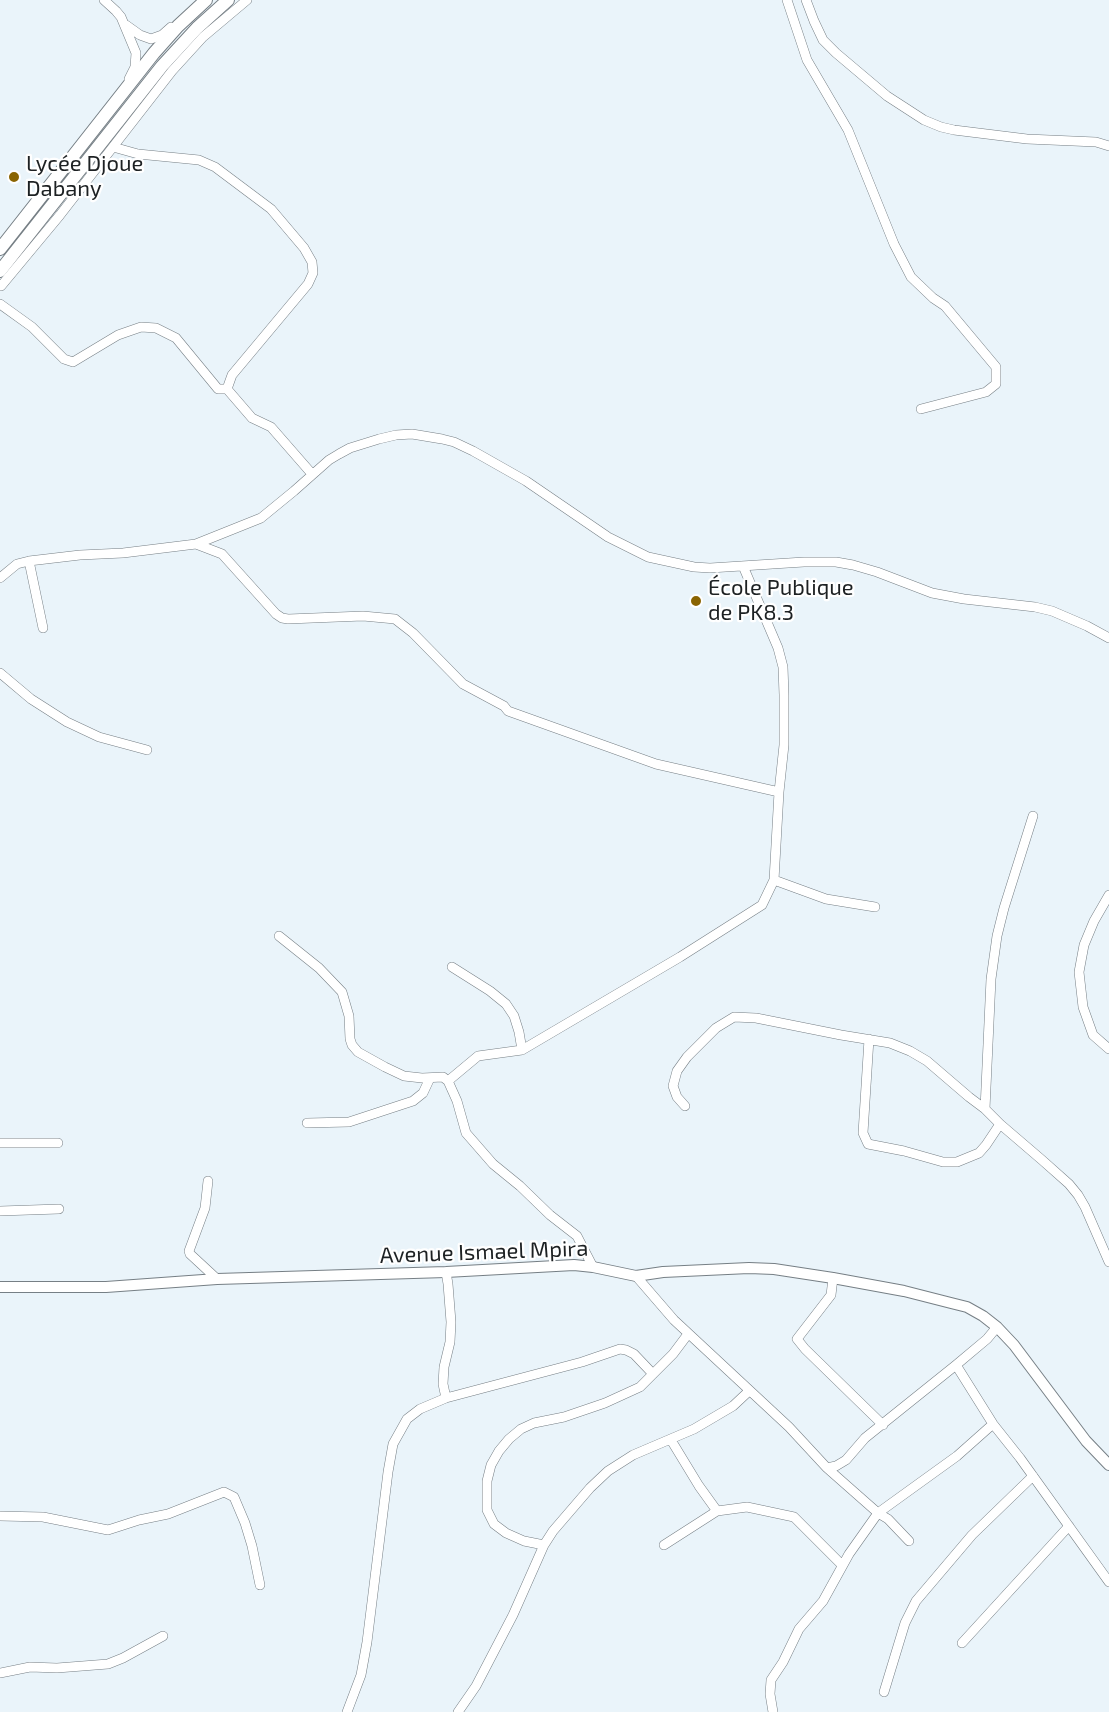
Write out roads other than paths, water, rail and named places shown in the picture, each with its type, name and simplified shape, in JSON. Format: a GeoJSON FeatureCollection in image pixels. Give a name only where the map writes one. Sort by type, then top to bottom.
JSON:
{"type":"FeatureCollection","features":[{"type":"Feature","properties":{"kind":"highway"},"geometry":{"type":"LineString","coordinates":[[0,271],[55,212],[168,59],[228,0]]}},
{"type":"Feature","properties":{"kind":"highway"},"geometry":{"type":"LineString","coordinates":[[0,249],[112,104],[170,35],[201,4]]}},
{"type":"Feature","properties":{"kind":"main road","name":"Avenue Ismael Mpira"},"geometry":{"type":"LineString","coordinates":[[0,1287],[106,1287],[217,1280],[574,1266],[593,1267],[636,1276],[663,1272],[749,1268],[774,1269],[833,1278],[904,1291],[968,1307],[983,1316],[997,1327],[1019,1351],[1086,1441],[1109,1465]]}},
{"type":"Feature","properties":{"kind":"street"},"geometry":{"type":"LineString","coordinates":[[104,0],[116,11],[136,52],[132,74],[112,104]]}},
{"type":"Feature","properties":{"kind":"street"},"geometry":{"type":"LineString","coordinates":[[1,286],[55,212],[113,147],[187,53],[247,0]]}},
{"type":"Feature","properties":{"kind":"street"},"geometry":{"type":"LineString","coordinates":[[787,0],[807,60],[848,130],[894,244],[911,277],[945,306],[996,367],[996,384],[986,392],[921,410]]}},
{"type":"Feature","properties":{"kind":"street"},"geometry":{"type":"LineString","coordinates":[[806,0],[823,40],[887,96],[924,120],[954,130],[1027,139],[1096,142],[1109,146]]}},
{"type":"Feature","properties":{"kind":"street"},"geometry":{"type":"LineString","coordinates":[[124,24],[140,35],[151,39],[168,30],[201,4]]}},
{"type":"Feature","properties":{"kind":"street"},"geometry":{"type":"LineString","coordinates":[[113,147],[138,154],[199,160],[215,167],[271,209],[304,248],[312,262],[313,273],[308,284],[232,375],[227,389]]}},
{"type":"Feature","properties":{"kind":"street"},"geometry":{"type":"LineString","coordinates":[[0,281],[0,302],[32,327],[64,359],[73,362],[118,335],[141,327],[156,328],[176,338],[218,388],[227,389],[252,418],[271,427],[312,474]]}},
{"type":"Feature","properties":{"kind":"street"},"geometry":{"type":"LineString","coordinates":[[0,578],[17,564],[29,561],[196,544],[261,518],[339,454],[379,439],[412,434],[454,442],[526,481],[608,537],[648,557],[694,567],[726,568],[836,562],[877,572],[932,593],[964,599],[1035,606],[1087,626],[1109,638]]}},
{"type":"Feature","properties":{"kind":"street"},"geometry":{"type":"LineString","coordinates":[[196,544],[222,554],[282,618],[363,616],[394,619],[413,633],[463,684],[504,706],[508,711],[656,764],[779,792]]}},
{"type":"Feature","properties":{"kind":"street"},"geometry":{"type":"LineString","coordinates":[[29,561],[43,628]]}},
{"type":"Feature","properties":{"kind":"street"},"geometry":{"type":"LineString","coordinates":[[448,1081],[478,1056],[522,1050],[680,957],[762,905],[774,880],[784,744],[783,667],[778,648],[743,566]]}},
{"type":"Feature","properties":{"kind":"street"},"geometry":{"type":"LineString","coordinates":[[0,673],[32,699],[67,722],[99,737],[147,750]]}},
{"type":"Feature","properties":{"kind":"street"},"geometry":{"type":"LineString","coordinates":[[985,1109],[991,979],[997,936],[1033,816]]}},
{"type":"Feature","properties":{"kind":"street"},"geometry":{"type":"LineString","coordinates":[[774,880],[826,899],[875,907]]}},
{"type":"Feature","properties":{"kind":"street"},"geometry":{"type":"LineString","coordinates":[[1109,895],[1084,945],[1079,972],[1083,1006],[1093,1035],[1109,1050]]}},
{"type":"Feature","properties":{"kind":"street"},"geometry":{"type":"LineString","coordinates":[[279,936],[320,968],[342,992],[349,1016],[350,1039],[352,1046],[358,1052],[404,1076],[443,1077],[448,1081],[458,1101],[466,1133],[493,1164],[577,1236],[593,1267]]}},
{"type":"Feature","properties":{"kind":"street"},"geometry":{"type":"LineString","coordinates":[[452,966],[506,1004],[514,1016],[522,1050]]}},
{"type":"Feature","properties":{"kind":"street"},"geometry":{"type":"LineString","coordinates":[[685,1106],[677,1097],[673,1086],[677,1071],[687,1057],[716,1028],[734,1017],[756,1018],[890,1043],[927,1061],[1062,1178],[1078,1195],[1085,1207],[1109,1262]]}},
{"type":"Feature","properties":{"kind":"street"},"geometry":{"type":"LineString","coordinates":[[868,1039],[863,1133],[868,1144],[943,1162],[957,1162],[979,1153],[1000,1124]]}},
{"type":"Feature","properties":{"kind":"street"},"geometry":{"type":"LineString","coordinates":[[308,1123],[349,1122],[413,1101],[423,1093],[430,1078]]}},
{"type":"Feature","properties":{"kind":"street"},"geometry":{"type":"LineString","coordinates":[[0,1143],[58,1143]]}},
{"type":"Feature","properties":{"kind":"street"},"geometry":{"type":"LineString","coordinates":[[208,1181],[205,1208],[189,1251],[217,1280]]}},
{"type":"Feature","properties":{"kind":"street"},"geometry":{"type":"LineString","coordinates":[[0,1211],[59,1209]]}},
{"type":"Feature","properties":{"kind":"street"},"geometry":{"type":"LineString","coordinates":[[446,1272],[452,1322],[444,1367],[443,1384],[446,1398]]}},
{"type":"Feature","properties":{"kind":"street"},"geometry":{"type":"LineString","coordinates":[[636,1276],[688,1334],[789,1428],[827,1468],[878,1513],[888,1519],[909,1540]]}},
{"type":"Feature","properties":{"kind":"street"},"geometry":{"type":"LineString","coordinates":[[833,1278],[831,1295],[797,1339],[883,1425]]}},
{"type":"Feature","properties":{"kind":"street"},"geometry":{"type":"LineString","coordinates":[[827,1468],[846,1460],[865,1438],[987,1339],[997,1327]]}},
{"type":"Feature","properties":{"kind":"street"},"geometry":{"type":"LineString","coordinates":[[544,1545],[524,1541],[506,1533],[494,1524],[488,1510],[487,1481],[491,1465],[499,1451],[520,1430],[534,1423],[564,1417],[606,1403],[640,1387],[673,1354],[688,1334]]}},
{"type":"Feature","properties":{"kind":"street"},"geometry":{"type":"LineString","coordinates":[[347,1712],[361,1675],[367,1642],[393,1444],[407,1419],[420,1409],[446,1398],[582,1362],[620,1349],[633,1354],[653,1374]]}},
{"type":"Feature","properties":{"kind":"street"},"geometry":{"type":"LineString","coordinates":[[956,1365],[993,1424],[1109,1582]]}},
{"type":"Feature","properties":{"kind":"street"},"geometry":{"type":"LineString","coordinates":[[458,1712],[476,1686],[513,1615],[544,1545],[553,1531],[608,1471],[633,1455],[694,1429],[733,1406],[749,1391]]}},
{"type":"Feature","properties":{"kind":"street"},"geometry":{"type":"LineString","coordinates":[[773,1712],[770,1694],[771,1680],[783,1662],[799,1629],[823,1601],[849,1554],[878,1513],[957,1456],[993,1424]]}},
{"type":"Feature","properties":{"kind":"street"},"geometry":{"type":"LineString","coordinates":[[671,1440],[717,1511]]}},
{"type":"Feature","properties":{"kind":"street"},"geometry":{"type":"LineString","coordinates":[[884,1692],[905,1623],[916,1601],[972,1535],[1033,1476]]}},
{"type":"Feature","properties":{"kind":"street"},"geometry":{"type":"LineString","coordinates":[[0,1516],[43,1517],[108,1530],[168,1514],[224,1492],[234,1497],[245,1523],[260,1585]]}},
{"type":"Feature","properties":{"kind":"street"},"geometry":{"type":"LineString","coordinates":[[664,1545],[717,1511],[747,1507],[794,1517],[842,1566]]}},
{"type":"Feature","properties":{"kind":"street"},"geometry":{"type":"LineString","coordinates":[[962,1643],[1069,1526]]}},
{"type":"Feature","properties":{"kind":"street"},"geometry":{"type":"LineString","coordinates":[[0,1673],[30,1667],[57,1668],[108,1664],[163,1636]]}},
{"type":"Feature","properties":{"kind":"place","name":"Lycée Djoue Dabany"},"geometry":{"type":"Point","coordinates":[14,177]}},
{"type":"Feature","properties":{"kind":"place","name":"École Publique de PK8.3"},"geometry":{"type":"Point","coordinates":[696,601]}}]}
